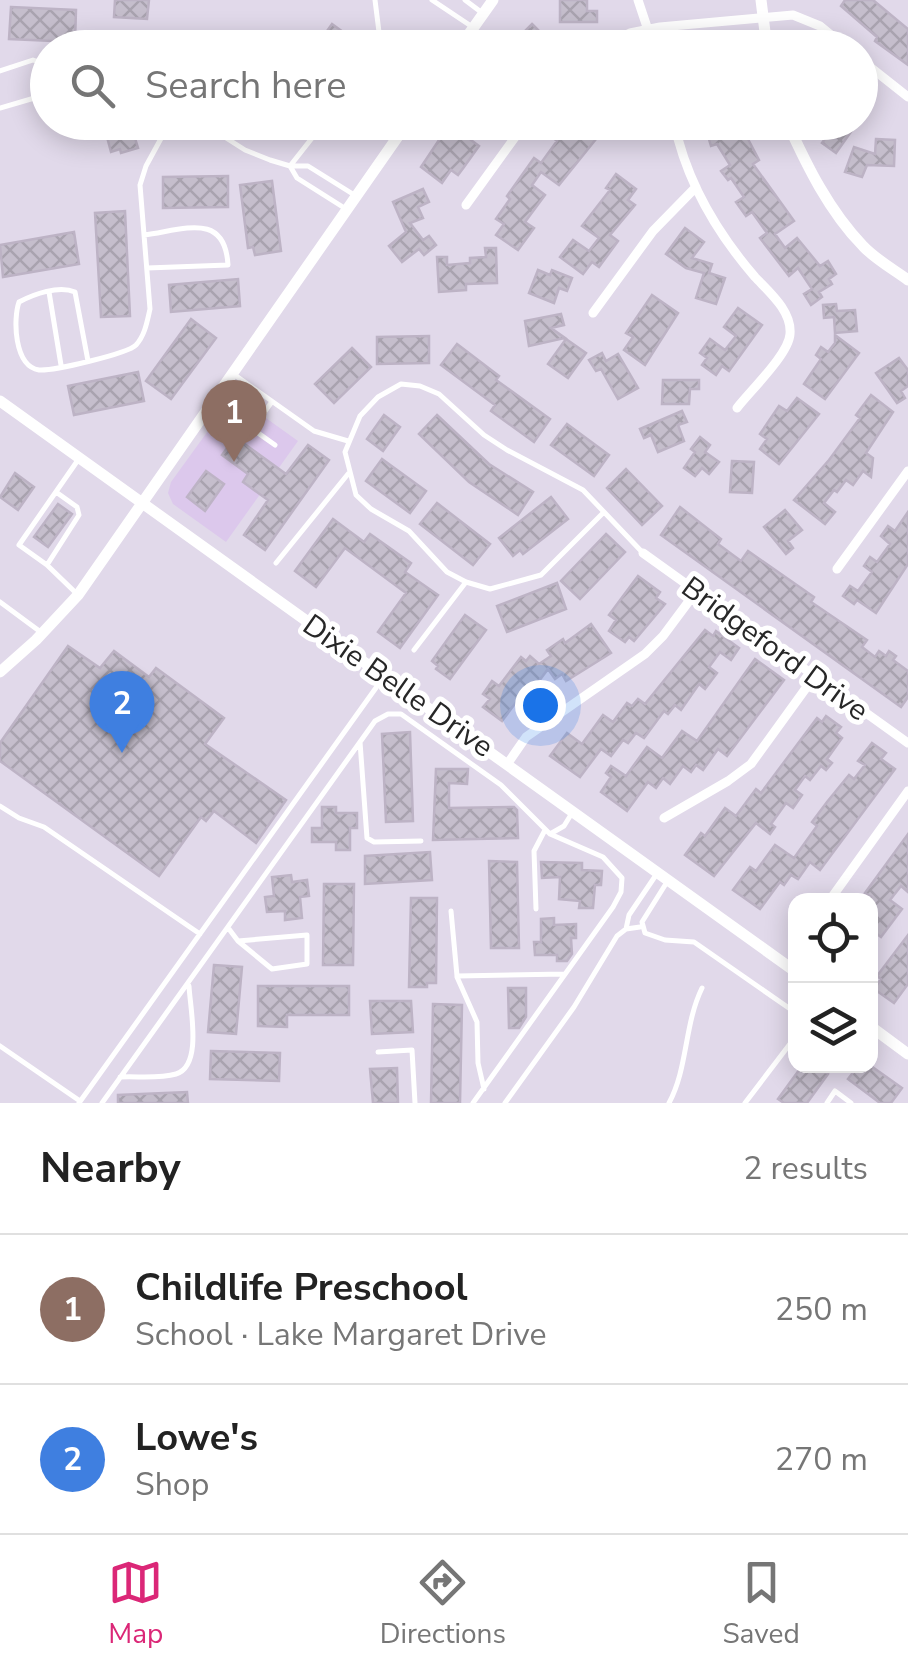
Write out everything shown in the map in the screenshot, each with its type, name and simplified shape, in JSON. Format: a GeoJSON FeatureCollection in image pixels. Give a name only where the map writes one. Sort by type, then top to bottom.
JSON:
{"type":"FeatureCollection","features":[{"type":"Feature","properties":{"kind":"street"},"geometry":{"type":"LineString","coordinates":[[473,28],[493,0]]}},
{"type":"Feature","properties":{"kind":"street"},"geometry":{"type":"LineString","coordinates":[[638,0],[648,30],[794,16],[825,30]]}},
{"type":"Feature","properties":{"kind":"street"},"geometry":{"type":"LineString","coordinates":[[761,0],[764,30]]}},
{"type":"Feature","properties":{"kind":"street"},"geometry":{"type":"LineString","coordinates":[[878,74],[908,97]]}},
{"type":"Feature","properties":{"kind":"street"},"geometry":{"type":"LineString","coordinates":[[0,672],[78,595],[395,140]]}},
{"type":"Feature","properties":{"kind":"street"},"geometry":{"type":"LineString","coordinates":[[466,205],[513,140]]}},
{"type":"Feature","properties":{"kind":"street"},"geometry":{"type":"LineString","coordinates":[[680,140],[696,188],[714,223],[787,314],[790,334],[785,348],[737,408]]}},
{"type":"Feature","properties":{"kind":"street"},"geometry":{"type":"LineString","coordinates":[[795,140],[807,167],[864,248],[908,280]]}},
{"type":"Feature","properties":{"kind":"street"},"geometry":{"type":"LineString","coordinates":[[593,313],[653,231],[696,188]]}},
{"type":"Feature","properties":{"kind":"street","name":"Dixie Belle Drive"},"geometry":{"type":"LineString","coordinates":[[0,401],[788,966]]}},
{"type":"Feature","properties":{"kind":"street"},"geometry":{"type":"LineString","coordinates":[[837,569],[908,472]]}},
{"type":"Feature","properties":{"kind":"street","name":"Bridgeford Drive"},"geometry":{"type":"LineString","coordinates":[[643,553],[908,743]]}},
{"type":"Feature","properties":{"kind":"street"},"geometry":{"type":"LineString","coordinates":[[508,763],[526,737],[646,654],[695,592]]}},
{"type":"Feature","properties":{"kind":"street"},"geometry":{"type":"LineString","coordinates":[[664,818],[751,764],[814,677]]}},
{"type":"Feature","properties":{"kind":"street"},"geometry":{"type":"LineString","coordinates":[[834,893],[908,791]]}},
{"type":"Feature","properties":{"kind":"street"},"geometry":{"type":"LineString","coordinates":[[878,1032],[908,1054]]}},
{"type":"Feature","properties":{"kind":"lane"},"geometry":{"type":"LineString","coordinates":[[375,0],[379,30]]}},
{"type":"Feature","properties":{"kind":"lane"},"geometry":{"type":"LineString","coordinates":[[432,0],[473,28]]}},
{"type":"Feature","properties":{"kind":"lane"},"geometry":{"type":"LineString","coordinates":[[465,0],[483,14]]}},
{"type":"Feature","properties":{"kind":"lane"},"geometry":{"type":"LineString","coordinates":[[0,71],[30,61]]}},
{"type":"Feature","properties":{"kind":"lane"},"geometry":{"type":"LineString","coordinates":[[0,108],[30,99]]}},
{"type":"Feature","properties":{"kind":"lane"},"geometry":{"type":"LineString","coordinates":[[88,361],[75,292],[68,288],[19,302],[15,315],[20,354],[38,370],[88,361],[122,354],[136,344],[146,329],[150,309],[140,185],[160,140]]}},
{"type":"Feature","properties":{"kind":"lane"},"geometry":{"type":"LineString","coordinates":[[229,140],[245,150],[290,166],[308,166],[356,196]]}},
{"type":"Feature","properties":{"kind":"lane"},"geometry":{"type":"LineString","coordinates":[[290,166],[310,140]]}},
{"type":"Feature","properties":{"kind":"lane"},"geometry":{"type":"LineString","coordinates":[[290,166],[297,178],[348,210]]}},
{"type":"Feature","properties":{"kind":"lane"},"geometry":{"type":"LineString","coordinates":[[144,235],[210,229],[227,244],[228,265],[147,268]]}},
{"type":"Feature","properties":{"kind":"lane"},"geometry":{"type":"LineString","coordinates":[[49,292],[61,366]]}},
{"type":"Feature","properties":{"kind":"lane"},"geometry":{"type":"LineString","coordinates":[[232,374],[314,432],[348,441]]}},
{"type":"Feature","properties":{"kind":"lane"},"geometry":{"type":"LineString","coordinates":[[604,512],[541,575],[490,589],[447,572],[409,532],[356,495],[345,452],[360,416],[378,397],[401,384],[420,386],[439,394],[507,450],[583,490],[604,512],[643,553]]}},
{"type":"Feature","properties":{"kind":"lane"},"geometry":{"type":"LineString","coordinates":[[252,429],[271,403]]}},
{"type":"Feature","properties":{"kind":"lane"},"geometry":{"type":"LineString","coordinates":[[234,416],[274,445]]}},
{"type":"Feature","properties":{"kind":"lane"},"geometry":{"type":"LineString","coordinates":[[78,595],[19,545],[79,458]]}},
{"type":"Feature","properties":{"kind":"lane"},"geometry":{"type":"LineString","coordinates":[[276,563],[348,474]]}},
{"type":"Feature","properties":{"kind":"lane"},"geometry":{"type":"LineString","coordinates":[[47,565],[79,515],[77,507],[56,492]]}},
{"type":"Feature","properties":{"kind":"lane"},"geometry":{"type":"LineString","coordinates":[[414,650],[466,582]]}},
{"type":"Feature","properties":{"kind":"lane"},"geometry":{"type":"LineString","coordinates":[[0,602],[42,634]]}},
{"type":"Feature","properties":{"kind":"lane"},"geometry":{"type":"LineString","coordinates":[[0,1046],[79,1102],[384,678]]}},
{"type":"Feature","properties":{"kind":"lane"},"geometry":{"type":"LineString","coordinates":[[102,1103],[376,721],[388,714],[401,714],[501,785],[547,832],[603,857],[622,878],[619,897],[474,1103]]}},
{"type":"Feature","properties":{"kind":"lane"},"geometry":{"type":"LineString","coordinates":[[360,742],[367,838],[381,842],[421,841]]}},
{"type":"Feature","properties":{"kind":"lane"},"geometry":{"type":"LineString","coordinates":[[0,806],[19,818],[44,826],[200,934]]}},
{"type":"Feature","properties":{"kind":"lane"},"geometry":{"type":"LineString","coordinates":[[536,910],[534,852],[547,832],[564,826],[574,810]]}},
{"type":"Feature","properties":{"kind":"lane"},"geometry":{"type":"LineString","coordinates":[[664,876],[647,912],[644,933],[665,940],[694,942],[788,1007]]}},
{"type":"Feature","properties":{"kind":"lane"},"geometry":{"type":"LineString","coordinates":[[626,929],[630,915],[664,876]]}},
{"type":"Feature","properties":{"kind":"lane"},"geometry":{"type":"LineString","coordinates":[[452,911],[457,976],[477,1022],[478,1064],[484,1088]]}},
{"type":"Feature","properties":{"kind":"lane"},"geometry":{"type":"LineString","coordinates":[[505,1103],[574,1008],[617,936],[626,929],[642,927]]}},
{"type":"Feature","properties":{"kind":"lane"},"geometry":{"type":"LineString","coordinates":[[229,928],[238,941],[272,969],[307,964],[307,935],[238,941]]}},
{"type":"Feature","properties":{"kind":"lane"},"geometry":{"type":"LineString","coordinates":[[457,976],[565,974]]}},
{"type":"Feature","properties":{"kind":"lane"},"geometry":{"type":"LineString","coordinates":[[120,1078],[176,1074],[186,1068],[194,1052],[190,984]]}},
{"type":"Feature","properties":{"kind":"lane"},"geometry":{"type":"LineString","coordinates":[[669,1103],[678,1086],[690,1016],[702,988]]}},
{"type":"Feature","properties":{"kind":"lane"},"geometry":{"type":"LineString","coordinates":[[745,1103],[788,1047]]}},
{"type":"Feature","properties":{"kind":"lane"},"geometry":{"type":"LineString","coordinates":[[378,1052],[412,1050],[415,1103]]}},
{"type":"Feature","properties":{"kind":"lane"},"geometry":{"type":"LineString","coordinates":[[827,1103],[835,1091],[851,1103]]}},
{"type":"Feature","properties":{"kind":"shaded area"},"geometry":{"type":"Polygon","coordinates":[[[234,395],[298,441],[226,542],[173,504],[168,493],[171,482],[234,395]]]}},
{"type":"Feature","properties":{"kind":"building"},"geometry":{"type":"Polygon","coordinates":[[[115,0],[149,0],[147,19],[114,17],[115,0]]]}},
{"type":"Feature","properties":{"kind":"building"},"geometry":{"type":"Polygon","coordinates":[[[560,0],[587,0],[587,11],[597,11],[597,22],[560,22],[560,0]]]}},
{"type":"Feature","properties":{"kind":"building"},"geometry":{"type":"Polygon","coordinates":[[[845,0],[873,0],[908,29],[908,65],[878,43],[878,30],[869,30],[841,6],[845,0]]]}},
{"type":"Feature","properties":{"kind":"building"},"geometry":{"type":"Polygon","coordinates":[[[11,7],[76,10],[75,30],[30,30],[30,40],[9,39],[11,7]]]}},
{"type":"Feature","properties":{"kind":"building"},"geometry":{"type":"Polygon","coordinates":[[[108,140],[136,140],[138,148],[111,152],[108,140]]]}},
{"type":"Feature","properties":{"kind":"building"},"geometry":{"type":"Polygon","coordinates":[[[439,140],[471,140],[479,146],[458,175],[451,170],[442,183],[421,167],[439,140]]]}},
{"type":"Feature","properties":{"kind":"building"},"geometry":{"type":"Polygon","coordinates":[[[595,140],[559,185],[541,172],[532,185],[545,195],[525,222],[534,228],[518,250],[496,235],[504,224],[496,219],[534,158],[541,163],[557,141],[595,140]]]}},
{"type":"Feature","properties":{"kind":"building"},"geometry":{"type":"Polygon","coordinates":[[[709,140],[748,140],[759,160],[753,164],[794,221],[775,234],[785,248],[797,238],[820,266],[828,261],[836,274],[829,279],[832,284],[819,292],[822,297],[811,305],[804,294],[812,289],[798,268],[789,276],[760,238],[767,233],[752,212],[746,216],[736,202],[744,197],[721,171],[730,165],[717,144],[711,146],[709,140]]]}},
{"type":"Feature","properties":{"kind":"building"},"geometry":{"type":"Polygon","coordinates":[[[824,140],[845,140],[836,153],[822,143],[824,140]]]}},
{"type":"Feature","properties":{"kind":"building"},"geometry":{"type":"Polygon","coordinates":[[[876,140],[895,140],[894,166],[867,165],[862,177],[845,172],[854,147],[875,154],[876,140]]]}},
{"type":"Feature","properties":{"kind":"building"},"geometry":{"type":"Polygon","coordinates":[[[616,174],[636,189],[628,200],[635,205],[610,235],[618,241],[599,267],[592,262],[583,274],[560,257],[573,240],[589,251],[599,238],[582,226],[610,190],[606,188],[616,174]]]}},
{"type":"Feature","properties":{"kind":"building"},"geometry":{"type":"Polygon","coordinates":[[[228,176],[228,207],[163,208],[163,177],[228,176]]]}},
{"type":"Feature","properties":{"kind":"building"},"geometry":{"type":"Polygon","coordinates":[[[272,181],[281,251],[255,255],[253,247],[248,248],[240,185],[272,181]]]}},
{"type":"Feature","properties":{"kind":"building"},"geometry":{"type":"Polygon","coordinates":[[[423,189],[429,202],[418,207],[423,218],[410,223],[423,240],[429,236],[436,245],[424,255],[419,249],[402,262],[389,246],[406,232],[393,202],[423,189]]]}},
{"type":"Feature","properties":{"kind":"building"},"geometry":{"type":"Polygon","coordinates":[[[125,211],[130,316],[101,317],[95,213],[125,211]]]}},
{"type":"Feature","properties":{"kind":"building"},"geometry":{"type":"Polygon","coordinates":[[[685,228],[704,242],[692,258],[712,264],[709,273],[725,278],[716,304],[696,298],[704,273],[686,268],[666,254],[685,228]]]}},
{"type":"Feature","properties":{"kind":"building"},"geometry":{"type":"Polygon","coordinates":[[[74,232],[79,264],[3,277],[0,245],[74,232]]]}},
{"type":"Feature","properties":{"kind":"building"},"geometry":{"type":"Polygon","coordinates":[[[485,248],[496,248],[497,283],[466,284],[466,290],[439,292],[437,257],[447,257],[447,265],[470,263],[470,258],[486,257],[485,248]]]}},
{"type":"Feature","properties":{"kind":"building"},"geometry":{"type":"Polygon","coordinates":[[[538,270],[550,275],[552,270],[572,278],[567,291],[559,288],[554,303],[529,293],[538,270]]]}},
{"type":"Feature","properties":{"kind":"building"},"geometry":{"type":"Polygon","coordinates":[[[238,279],[240,306],[171,312],[169,285],[238,279]]]}},
{"type":"Feature","properties":{"kind":"building"},"geometry":{"type":"Polygon","coordinates":[[[652,295],[678,313],[645,365],[624,350],[633,337],[626,333],[652,295]]]}},
{"type":"Feature","properties":{"kind":"building"},"geometry":{"type":"Polygon","coordinates":[[[836,304],[837,311],[855,310],[857,331],[835,333],[834,317],[824,318],[823,305],[836,304]]]}},
{"type":"Feature","properties":{"kind":"building"},"geometry":{"type":"Polygon","coordinates":[[[738,308],[762,325],[729,371],[722,366],[716,375],[702,365],[707,358],[700,353],[710,339],[725,350],[736,336],[724,327],[738,308]]]}},
{"type":"Feature","properties":{"kind":"building"},"geometry":{"type":"Polygon","coordinates":[[[561,314],[564,325],[551,328],[565,338],[529,346],[525,321],[561,314]]]}},
{"type":"Feature","properties":{"kind":"building"},"geometry":{"type":"Polygon","coordinates":[[[191,319],[216,338],[171,399],[146,381],[191,319]]]}},
{"type":"Feature","properties":{"kind":"building"},"geometry":{"type":"Polygon","coordinates":[[[835,335],[859,353],[825,399],[804,384],[821,359],[816,355],[821,347],[828,352],[835,343],[835,335]]]}},
{"type":"Feature","properties":{"kind":"building"},"geometry":{"type":"Polygon","coordinates":[[[429,336],[429,363],[377,364],[377,337],[429,336]]]}},
{"type":"Feature","properties":{"kind":"building"},"geometry":{"type":"Polygon","coordinates":[[[566,339],[586,353],[568,378],[548,364],[566,339]]]}},
{"type":"Feature","properties":{"kind":"building"},"geometry":{"type":"Polygon","coordinates":[[[457,344],[499,376],[496,380],[550,419],[534,442],[491,411],[495,405],[441,365],[457,344]]]}},
{"type":"Feature","properties":{"kind":"building"},"geometry":{"type":"Polygon","coordinates":[[[352,348],[371,367],[334,403],[315,384],[352,348]]]}},
{"type":"Feature","properties":{"kind":"building"},"geometry":{"type":"Polygon","coordinates":[[[602,353],[606,361],[618,354],[638,388],[618,399],[601,369],[596,371],[589,360],[602,353]]]}},
{"type":"Feature","properties":{"kind":"building"},"geometry":{"type":"Polygon","coordinates":[[[899,358],[908,370],[908,386],[901,391],[905,398],[897,403],[876,373],[899,358]]]}},
{"type":"Feature","properties":{"kind":"building"},"geometry":{"type":"Polygon","coordinates":[[[138,372],[144,401],[74,415],[68,386],[138,372]]]}},
{"type":"Feature","properties":{"kind":"building"},"geometry":{"type":"Polygon","coordinates":[[[663,380],[699,380],[699,389],[690,389],[689,404],[662,404],[663,380]]]}},
{"type":"Feature","properties":{"kind":"building"},"geometry":{"type":"Polygon","coordinates":[[[871,395],[893,412],[866,453],[873,458],[871,477],[863,471],[853,485],[846,480],[837,492],[834,490],[824,503],[835,512],[825,524],[794,500],[860,418],[856,415],[871,395]]]}},
{"type":"Feature","properties":{"kind":"building"},"geometry":{"type":"Polygon","coordinates":[[[797,398],[819,414],[779,464],[760,449],[767,439],[760,434],[779,406],[787,411],[797,398]]]}},
{"type":"Feature","properties":{"kind":"building"},"geometry":{"type":"Polygon","coordinates":[[[682,411],[687,422],[678,425],[684,441],[658,452],[651,435],[644,438],[640,429],[682,411]]]}},
{"type":"Feature","properties":{"kind":"building"},"geometry":{"type":"Polygon","coordinates":[[[384,415],[400,427],[383,451],[367,439],[384,415]]]}},
{"type":"Feature","properties":{"kind":"building"},"geometry":{"type":"Polygon","coordinates":[[[437,415],[489,464],[533,492],[518,515],[469,482],[419,434],[437,415]]]}},
{"type":"Feature","properties":{"kind":"building"},"geometry":{"type":"Polygon","coordinates":[[[567,424],[609,455],[594,476],[551,445],[567,424]]]}},
{"type":"Feature","properties":{"kind":"building"},"geometry":{"type":"Polygon","coordinates":[[[235,437],[286,474],[308,445],[329,460],[265,550],[244,535],[268,500],[243,482],[248,474],[222,455],[235,437]]]}},
{"type":"Feature","properties":{"kind":"building"},"geometry":{"type":"Polygon","coordinates":[[[700,437],[710,445],[705,452],[719,462],[709,474],[702,468],[695,476],[684,468],[700,437]]]}},
{"type":"Feature","properties":{"kind":"building"},"geometry":{"type":"Polygon","coordinates":[[[382,459],[426,491],[410,513],[366,481],[382,459]]]}},
{"type":"Feature","properties":{"kind":"building"},"geometry":{"type":"Polygon","coordinates":[[[732,461],[754,462],[752,493],[730,492],[732,461]]]}},
{"type":"Feature","properties":{"kind":"building"},"geometry":{"type":"Polygon","coordinates":[[[626,469],[662,506],[642,525],[607,488],[626,469]]]}},
{"type":"Feature","properties":{"kind":"building"},"geometry":{"type":"Polygon","coordinates":[[[206,471],[224,484],[205,511],[187,497],[206,471]]]}},
{"type":"Feature","properties":{"kind":"building"},"geometry":{"type":"Polygon","coordinates":[[[15,473],[34,487],[18,510],[0,497],[15,473]]]}},
{"type":"Feature","properties":{"kind":"building"},"geometry":{"type":"Polygon","coordinates":[[[551,497],[568,519],[523,554],[520,550],[513,556],[499,538],[551,497]]]}},
{"type":"Feature","properties":{"kind":"building"},"geometry":{"type":"Polygon","coordinates":[[[437,503],[490,544],[473,565],[420,524],[437,503]]]}},
{"type":"Feature","properties":{"kind":"building"},"geometry":{"type":"Polygon","coordinates":[[[58,504],[72,514],[48,547],[34,537],[58,504]]]}},
{"type":"Feature","properties":{"kind":"building"},"geometry":{"type":"Polygon","coordinates":[[[680,507],[721,539],[718,544],[741,561],[748,551],[814,597],[811,602],[867,640],[862,647],[875,657],[879,651],[896,656],[893,660],[908,671],[908,697],[901,707],[661,535],[680,507]]]}},
{"type":"Feature","properties":{"kind":"building"},"geometry":{"type":"Polygon","coordinates":[[[785,510],[802,530],[788,541],[793,548],[786,554],[764,527],[785,510]]]}},
{"type":"Feature","properties":{"kind":"building"},"geometry":{"type":"Polygon","coordinates":[[[908,512],[908,564],[876,613],[857,600],[854,604],[843,596],[850,586],[858,591],[872,572],[864,566],[870,557],[877,562],[890,544],[881,536],[888,526],[895,531],[908,512]]]}},
{"type":"Feature","properties":{"kind":"building"},"geometry":{"type":"Polygon","coordinates":[[[333,519],[364,542],[370,534],[411,563],[405,572],[438,595],[400,648],[378,632],[406,593],[345,548],[316,587],[295,571],[333,519]]]}},
{"type":"Feature","properties":{"kind":"building"},"geometry":{"type":"Polygon","coordinates":[[[606,534],[625,552],[580,599],[561,581],[606,534]]]}},
{"type":"Feature","properties":{"kind":"building"},"geometry":{"type":"Polygon","coordinates":[[[638,576],[660,592],[656,598],[665,604],[634,641],[629,637],[625,642],[609,631],[616,620],[609,615],[638,576]]]}},
{"type":"Feature","properties":{"kind":"building"},"geometry":{"type":"Polygon","coordinates":[[[557,583],[566,609],[507,632],[497,606],[557,583]]]}},
{"type":"Feature","properties":{"kind":"building"},"geometry":{"type":"Polygon","coordinates":[[[465,615],[486,630],[450,679],[432,661],[465,615]]]}},
{"type":"Feature","properties":{"kind":"building"},"geometry":{"type":"Polygon","coordinates":[[[591,624],[611,653],[566,681],[562,674],[555,679],[548,669],[502,721],[483,707],[490,699],[483,694],[492,681],[499,686],[521,657],[526,661],[530,656],[539,664],[551,656],[547,650],[563,639],[565,643],[591,624]]]}},
{"type":"Feature","properties":{"kind":"building"},"geometry":{"type":"Polygon","coordinates":[[[705,630],[713,636],[716,631],[739,648],[731,660],[720,652],[709,667],[717,673],[705,689],[699,684],[681,710],[675,705],[668,714],[664,711],[644,738],[636,733],[628,743],[623,740],[611,756],[601,749],[580,777],[550,756],[567,733],[582,744],[603,715],[613,722],[627,703],[632,706],[638,699],[645,704],[705,630]]]}},
{"type":"Feature","properties":{"kind":"building"},"geometry":{"type":"Polygon","coordinates":[[[68,646],[100,668],[114,651],[149,677],[156,668],[224,718],[205,744],[286,800],[256,843],[214,811],[206,821],[201,817],[159,876],[0,761],[0,743],[68,646]]]}},
{"type":"Feature","properties":{"kind":"building"},"geometry":{"type":"Polygon","coordinates":[[[755,659],[784,680],[727,756],[718,749],[703,770],[696,765],[691,772],[683,766],[670,784],[663,778],[656,788],[648,782],[627,811],[601,792],[611,777],[606,773],[611,766],[626,776],[647,747],[662,758],[682,731],[697,741],[755,659]]]}},
{"type":"Feature","properties":{"kind":"building"},"geometry":{"type":"Polygon","coordinates":[[[826,716],[841,727],[836,733],[842,738],[827,759],[832,763],[826,770],[821,766],[810,780],[805,776],[795,790],[802,795],[793,808],[786,803],[771,824],[775,827],[770,834],[756,823],[714,876],[685,855],[725,808],[736,816],[756,789],[761,793],[817,718],[822,722],[826,716]]]}},
{"type":"Feature","properties":{"kind":"building"},"geometry":{"type":"Polygon","coordinates":[[[410,732],[413,821],[386,822],[382,734],[410,732]]]}},
{"type":"Feature","properties":{"kind":"building"},"geometry":{"type":"Polygon","coordinates":[[[872,743],[886,753],[881,759],[895,769],[820,870],[810,862],[798,879],[791,875],[784,885],[780,882],[760,909],[733,890],[750,867],[756,871],[775,845],[794,858],[817,826],[812,822],[827,802],[849,775],[854,779],[865,765],[858,761],[872,743]]]}},
{"type":"Feature","properties":{"kind":"building"},"geometry":{"type":"Polygon","coordinates":[[[436,769],[468,769],[467,784],[449,783],[449,808],[514,807],[518,838],[433,840],[436,769]]]}},
{"type":"Feature","properties":{"kind":"building"},"geometry":{"type":"Polygon","coordinates":[[[322,807],[336,807],[336,813],[357,813],[357,828],[350,828],[350,850],[336,850],[336,842],[312,842],[312,828],[322,828],[322,807]]]}},
{"type":"Feature","properties":{"kind":"building"},"geometry":{"type":"Polygon","coordinates":[[[908,834],[908,892],[901,886],[890,900],[902,909],[881,937],[878,893],[865,893],[908,834]]]}},
{"type":"Feature","properties":{"kind":"building"},"geometry":{"type":"Polygon","coordinates":[[[430,852],[432,880],[365,884],[365,856],[430,852]]]}},
{"type":"Feature","properties":{"kind":"building"},"geometry":{"type":"Polygon","coordinates":[[[489,861],[517,862],[519,948],[491,948],[489,861]]]}},
{"type":"Feature","properties":{"kind":"building"},"geometry":{"type":"Polygon","coordinates":[[[541,862],[582,863],[582,870],[602,871],[601,885],[595,885],[593,908],[579,908],[580,901],[559,899],[560,877],[542,878],[541,862]]]}},
{"type":"Feature","properties":{"kind":"building"},"geometry":{"type":"Polygon","coordinates":[[[291,875],[292,882],[307,880],[309,896],[300,897],[302,918],[285,920],[285,911],[267,912],[265,897],[274,896],[272,877],[291,875]]]}},
{"type":"Feature","properties":{"kind":"building"},"geometry":{"type":"Polygon","coordinates":[[[324,884],[354,884],[353,965],[323,965],[324,884]]]}},
{"type":"Feature","properties":{"kind":"building"},"geometry":{"type":"Polygon","coordinates":[[[411,898],[437,898],[436,983],[427,983],[427,987],[409,987],[411,898]]]}},
{"type":"Feature","properties":{"kind":"building"},"geometry":{"type":"Polygon","coordinates":[[[554,918],[554,925],[576,924],[576,938],[571,938],[572,954],[567,961],[557,961],[557,955],[535,955],[534,942],[541,942],[541,919],[554,918]]]}},
{"type":"Feature","properties":{"kind":"building"},"geometry":{"type":"Polygon","coordinates":[[[908,935],[908,984],[894,1003],[878,992],[878,975],[908,935]]]}},
{"type":"Feature","properties":{"kind":"building"},"geometry":{"type":"Polygon","coordinates":[[[214,965],[242,967],[236,1034],[208,1032],[214,965]]]}},
{"type":"Feature","properties":{"kind":"building"},"geometry":{"type":"Polygon","coordinates":[[[258,986],[349,986],[349,1015],[287,1015],[287,1027],[258,1026],[258,986]]]}},
{"type":"Feature","properties":{"kind":"building"},"geometry":{"type":"Polygon","coordinates":[[[508,988],[526,988],[526,1017],[519,1028],[509,1028],[508,988]]]}},
{"type":"Feature","properties":{"kind":"building"},"geometry":{"type":"Polygon","coordinates":[[[370,1001],[411,1001],[413,1032],[372,1034],[370,1001]]]}},
{"type":"Feature","properties":{"kind":"building"},"geometry":{"type":"Polygon","coordinates":[[[433,1004],[462,1005],[460,1103],[431,1103],[433,1004]]]}},
{"type":"Feature","properties":{"kind":"building"},"geometry":{"type":"Polygon","coordinates":[[[211,1051],[280,1053],[279,1081],[210,1079],[211,1051]]]}},
{"type":"Feature","properties":{"kind":"building"},"geometry":{"type":"Polygon","coordinates":[[[397,1068],[398,1103],[373,1103],[370,1069],[397,1068]]]}},
{"type":"Feature","properties":{"kind":"building"},"geometry":{"type":"Polygon","coordinates":[[[878,1071],[902,1088],[891,1103],[880,1103],[848,1079],[853,1073],[878,1071]]]}},
{"type":"Feature","properties":{"kind":"building"},"geometry":{"type":"Polygon","coordinates":[[[797,1073],[828,1074],[807,1103],[784,1103],[778,1099],[797,1073]]]}},
{"type":"Feature","properties":{"kind":"building"},"geometry":{"type":"Polygon","coordinates":[[[187,1092],[188,1103],[118,1103],[118,1095],[187,1092]]]}},
{"type":"Feature","properties":{"kind":"place","name":"Childlife Preschool"},"geometry":{"type":"Point","coordinates":[234,462]}},
{"type":"Feature","properties":{"kind":"place","name":"Lowe's"},"geometry":{"type":"Point","coordinates":[122,753]}}]}
